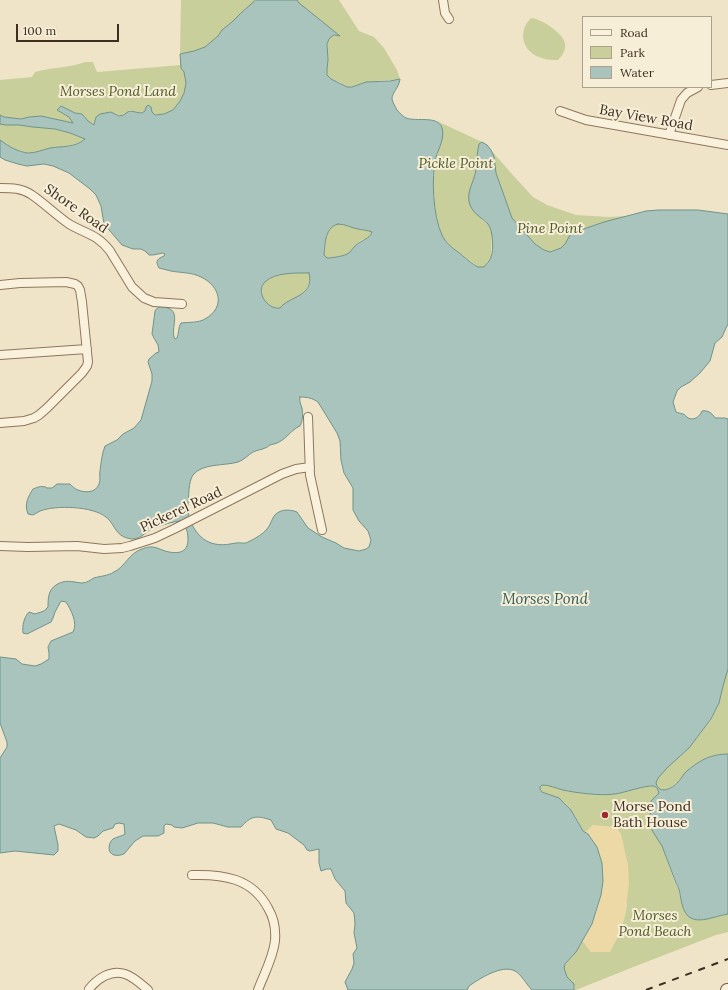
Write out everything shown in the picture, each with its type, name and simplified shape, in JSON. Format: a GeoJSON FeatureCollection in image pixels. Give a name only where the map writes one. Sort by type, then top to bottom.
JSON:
{"type":"FeatureCollection","features":[{"type":"Feature","properties":{"kind":"street"},"geometry":{"type":"LineString","coordinates":[[443,0],[445,13],[449,19]]}},
{"type":"Feature","properties":{"kind":"street"},"geometry":{"type":"LineString","coordinates":[[712,85],[728,83]]}},
{"type":"Feature","properties":{"kind":"street"},"geometry":{"type":"LineString","coordinates":[[669,135],[681,100],[696,88]]}},
{"type":"Feature","properties":{"kind":"street","name":"Bay View Road"},"geometry":{"type":"LineString","coordinates":[[560,111],[586,120],[728,145]]}},
{"type":"Feature","properties":{"kind":"street","name":"Shore Road"},"geometry":{"type":"LineString","coordinates":[[0,188],[15,188],[27,191],[69,224],[96,238],[110,251],[132,287],[144,298],[154,302],[182,304]]}},
{"type":"Feature","properties":{"kind":"street"},"geometry":{"type":"LineString","coordinates":[[0,285],[70,282],[78,286],[82,302],[88,362],[82,373],[39,415],[29,420],[20,422],[0,423]]}},
{"type":"Feature","properties":{"kind":"street"},"geometry":{"type":"LineString","coordinates":[[0,355],[87,350]]}},
{"type":"Feature","properties":{"kind":"street"},"geometry":{"type":"LineString","coordinates":[[308,418],[311,481],[322,530]]}},
{"type":"Feature","properties":{"kind":"street","name":"Pickerel Road"},"geometry":{"type":"LineString","coordinates":[[0,546],[77,546],[104,549],[122,548],[139,544],[182,526],[192,519],[282,474],[296,469],[310,467]]}},
{"type":"Feature","properties":{"kind":"street"},"geometry":{"type":"LineString","coordinates":[[192,874],[215,875],[243,882],[256,891],[266,904],[273,919],[275,938],[271,957],[258,990]]}},
{"type":"Feature","properties":{"kind":"street"},"geometry":{"type":"LineString","coordinates":[[89,989],[104,976],[119,973],[131,976],[148,990]]}},
{"type":"Feature","properties":{"kind":"green space","name":"Morses Pond Land"},"geometry":{"type":"Polygon","coordinates":[[[181,0],[256,0],[205,47],[180,54],[181,0]]]}},
{"type":"Feature","properties":{"kind":"green space"},"geometry":{"type":"Polygon","coordinates":[[[297,0],[339,0],[359,31],[374,37],[384,48],[397,70],[400,79],[369,82],[348,87],[332,80],[327,72],[328,43],[331,37],[339,36],[298,3],[297,0]]]}},
{"type":"Feature","properties":{"kind":"green space"},"geometry":{"type":"Polygon","coordinates":[[[531,18],[540,20],[551,27],[563,39],[565,43],[565,50],[558,60],[544,59],[533,54],[527,47],[523,39],[523,34],[525,26],[531,18]]]}},
{"type":"Feature","properties":{"kind":"green space","name":"Morses Pond Land"},"geometry":{"type":"Polygon","coordinates":[[[85,62],[93,62],[97,72],[181,65],[181,68],[185,73],[186,85],[182,98],[174,109],[158,115],[145,111],[142,113],[136,113],[130,110],[121,115],[111,112],[96,117],[94,125],[82,114],[75,113],[61,106],[57,110],[69,117],[74,124],[41,116],[21,119],[4,117],[0,115],[0,80],[32,77],[35,72],[85,62]]]}},
{"type":"Feature","properties":{"kind":"green space","name":"Pickle Point"},"geometry":{"type":"Polygon","coordinates":[[[437,121],[482,142],[479,144],[476,172],[470,188],[482,220],[489,225],[492,232],[491,257],[484,267],[478,267],[451,247],[442,237],[434,208],[434,174],[436,159],[442,138],[441,125],[437,121]]]}},
{"type":"Feature","properties":{"kind":"green space","name":"Morses Pond Land"},"geometry":{"type":"Polygon","coordinates":[[[0,124],[55,129],[85,139],[70,146],[33,153],[22,152],[8,146],[0,140],[0,124]]]}},
{"type":"Feature","properties":{"kind":"green space","name":"Pine Point"},"geometry":{"type":"Polygon","coordinates":[[[491,150],[533,197],[547,205],[576,215],[609,217],[626,216],[575,232],[570,235],[561,248],[550,252],[544,250],[535,244],[512,218],[496,173],[494,157],[491,150]]]}},
{"type":"Feature","properties":{"kind":"green space"},"geometry":{"type":"Polygon","coordinates":[[[338,224],[372,232],[369,237],[360,241],[349,253],[342,256],[327,258],[324,255],[326,236],[330,229],[338,224]]]}},
{"type":"Feature","properties":{"kind":"green space"},"geometry":{"type":"Polygon","coordinates":[[[309,273],[310,280],[301,295],[280,308],[271,306],[264,300],[261,291],[262,286],[274,276],[309,273]]]}},
{"type":"Feature","properties":{"kind":"green space"},"geometry":{"type":"Polygon","coordinates":[[[728,669],[728,754],[716,755],[704,759],[689,770],[677,783],[666,790],[661,790],[656,783],[657,779],[687,750],[712,718],[718,707],[728,669]]]}},
{"type":"Feature","properties":{"kind":"green space","name":"Morses Pond Beach"},"geometry":{"type":"Polygon","coordinates":[[[542,785],[575,792],[603,795],[615,794],[651,786],[656,787],[659,793],[651,801],[652,809],[649,818],[651,828],[662,846],[678,888],[685,913],[697,920],[728,914],[728,932],[716,935],[574,990],[575,987],[566,974],[564,966],[583,941],[591,952],[619,935],[627,904],[593,825],[586,832],[583,831],[573,812],[566,804],[556,797],[542,792],[540,787],[542,785]]]}},
{"type":"Feature","properties":{"kind":"sand","name":"Morses Pond Beach"},"geometry":{"type":"Polygon","coordinates":[[[593,825],[616,827],[621,834],[628,865],[629,884],[625,915],[619,935],[610,952],[591,952],[583,941],[596,915],[603,883],[603,872],[598,850],[591,837],[586,832],[593,825]]]}},
{"type":"Feature","properties":{"kind":"water","name":"Morses Pond"},"geometry":{"type":"Polygon","coordinates":[[[256,0],[297,0],[340,36],[334,35],[329,39],[327,44],[327,75],[331,79],[347,87],[352,87],[366,82],[400,79],[392,99],[397,110],[406,118],[432,120],[440,124],[443,131],[434,166],[433,186],[435,208],[442,235],[451,247],[478,267],[484,267],[490,260],[493,245],[490,227],[474,212],[469,201],[469,193],[475,173],[479,144],[482,142],[491,150],[494,157],[496,173],[512,218],[535,244],[550,252],[561,248],[570,235],[575,232],[604,222],[646,211],[698,210],[728,214],[728,324],[722,337],[715,343],[710,361],[700,373],[677,391],[673,402],[676,412],[684,414],[691,419],[699,416],[702,411],[706,411],[710,412],[715,418],[728,419],[728,669],[719,703],[711,719],[689,748],[668,767],[658,778],[656,783],[660,789],[669,789],[680,780],[687,771],[699,762],[721,754],[728,754],[728,914],[700,920],[689,917],[685,912],[678,888],[662,846],[649,823],[652,809],[651,801],[659,793],[655,786],[603,795],[575,792],[542,785],[540,789],[542,792],[559,798],[571,810],[583,831],[588,834],[597,847],[602,863],[603,881],[601,895],[592,924],[576,952],[565,964],[564,968],[567,977],[574,984],[574,990],[532,990],[515,971],[504,969],[491,973],[469,986],[467,990],[348,990],[345,982],[352,969],[354,963],[353,954],[357,948],[354,933],[354,913],[346,903],[345,891],[335,879],[331,869],[321,871],[319,863],[319,849],[310,851],[307,850],[304,845],[288,833],[276,829],[271,820],[266,818],[258,817],[251,819],[241,827],[228,827],[213,823],[198,823],[182,828],[166,824],[164,826],[164,833],[158,836],[143,836],[135,841],[124,854],[118,855],[114,855],[110,852],[109,845],[113,839],[125,834],[124,824],[115,824],[113,828],[103,831],[94,838],[86,837],[76,830],[59,824],[54,826],[58,851],[54,855],[15,851],[0,853],[0,758],[7,747],[7,742],[0,723],[0,657],[16,659],[22,664],[35,666],[41,664],[49,659],[48,647],[51,641],[73,632],[75,625],[72,613],[66,602],[61,601],[51,622],[27,634],[23,633],[24,622],[27,614],[29,612],[35,614],[44,611],[48,607],[48,598],[51,589],[59,583],[66,581],[84,583],[94,578],[112,573],[118,570],[138,551],[149,547],[177,553],[186,548],[188,541],[187,530],[181,521],[155,528],[138,538],[133,539],[119,534],[106,517],[100,513],[92,511],[64,507],[47,509],[33,515],[28,514],[26,507],[28,498],[33,489],[42,486],[52,488],[57,484],[70,484],[77,490],[84,492],[93,491],[98,487],[100,482],[101,461],[105,446],[117,440],[123,434],[134,428],[141,420],[152,381],[152,374],[148,362],[149,359],[159,352],[158,345],[152,334],[155,311],[162,307],[173,311],[175,320],[175,339],[178,336],[179,326],[181,323],[199,321],[212,314],[216,309],[218,297],[213,286],[201,277],[194,274],[159,268],[157,260],[165,254],[149,255],[141,249],[133,249],[122,245],[104,224],[101,206],[96,195],[69,173],[53,166],[44,164],[27,166],[5,160],[0,157],[0,140],[13,148],[28,153],[73,145],[85,139],[55,129],[0,124],[0,115],[4,117],[21,119],[41,116],[73,123],[69,117],[57,110],[61,106],[75,113],[82,114],[94,125],[96,117],[100,114],[111,112],[119,116],[130,111],[142,113],[148,105],[151,107],[152,112],[155,115],[164,114],[173,110],[184,93],[186,83],[184,72],[181,68],[180,54],[205,47],[256,0]],[[338,224],[330,229],[326,236],[324,255],[327,258],[342,256],[349,253],[357,244],[369,236],[372,232],[338,224]],[[309,273],[274,276],[262,286],[261,290],[264,299],[275,308],[280,308],[300,295],[308,287],[310,281],[309,273]],[[300,397],[303,412],[301,424],[282,440],[264,449],[253,452],[238,462],[202,468],[193,475],[189,485],[188,511],[192,524],[203,539],[219,545],[246,543],[265,531],[277,513],[283,510],[288,510],[297,512],[308,528],[344,548],[359,551],[369,547],[371,540],[368,531],[359,521],[353,510],[353,488],[344,473],[341,460],[340,441],[337,433],[318,402],[300,397]]]}},
{"type":"Feature","properties":{"kind":"railway"},"geometry":{"type":"LineString","coordinates":[[646,990],[728,959]]}},
{"type":"Feature","properties":{"kind":"place","name":"Morse Pond Bath House"},"geometry":{"type":"Point","coordinates":[605,815]}}]}
